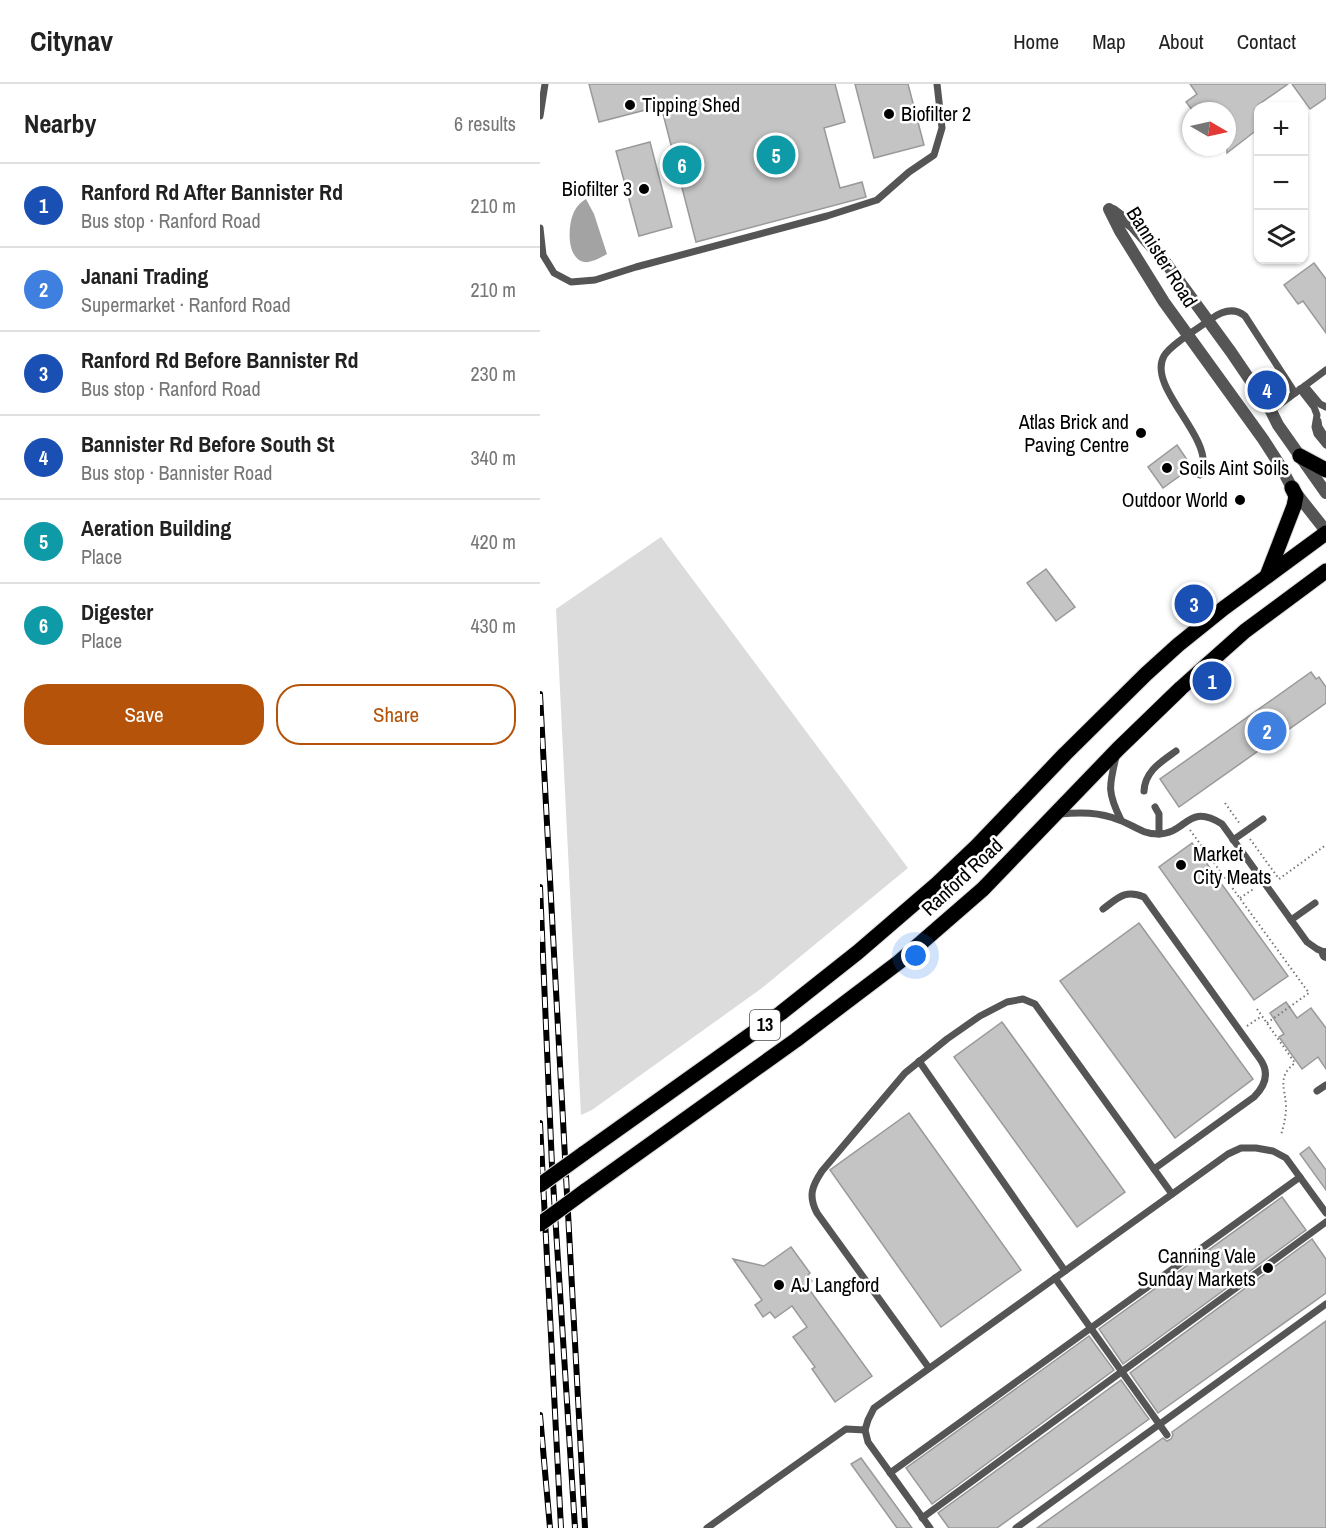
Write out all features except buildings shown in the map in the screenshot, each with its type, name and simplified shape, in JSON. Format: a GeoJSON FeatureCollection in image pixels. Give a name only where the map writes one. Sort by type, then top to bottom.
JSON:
{"type":"FeatureCollection","features":[{"type":"Feature","properties":{"kind":"main road"},"geometry":{"type":"LineString","coordinates":[[1300,456],[1326,470]]}},
{"type":"Feature","properties":{"kind":"main road"},"geometry":{"type":"LineString","coordinates":[[1267,576],[1294,506],[1296,496],[1292,488]]}},
{"type":"Feature","properties":{"kind":"main road","name":"Ranford Road"},"geometry":{"type":"LineString","coordinates":[[540,1185],[781,1013],[858,952],[977,846],[1065,754],[1178,645],[1326,532]]}},
{"type":"Feature","properties":{"kind":"main road","name":"Ranford Road"},"geometry":{"type":"LineString","coordinates":[[540,1224],[796,1040],[899,962],[983,889],[1118,749],[1189,680],[1245,631],[1326,571]]}},
{"type":"Feature","properties":{"kind":"main road"},"geometry":{"type":"LineString","coordinates":[[1302,588],[1320,581],[1326,582]]}},
{"type":"Feature","properties":{"kind":"street","name":"Bannister Road"},"geometry":{"type":"LineString","coordinates":[[1326,493],[1278,425],[1231,352],[1166,263],[1132,226],[1109,208],[1120,231],[1164,302],[1263,439],[1292,488],[1326,532]]}},
{"type":"Feature","properties":{"kind":"lane"},"geometry":{"type":"LineString","coordinates":[[540,116],[545,84]]}},
{"type":"Feature","properties":{"kind":"lane"},"geometry":{"type":"LineString","coordinates":[[540,228],[543,255],[554,273],[571,282],[579,282],[595,280],[877,200],[909,172],[934,155],[942,128],[937,84]]}},
{"type":"Feature","properties":{"kind":"lane"},"geometry":{"type":"LineString","coordinates":[[1200,475],[1204,466],[1201,448],[1164,382],[1160,367],[1164,356],[1174,345],[1216,315],[1232,310],[1239,311],[1245,316],[1314,407],[1319,427],[1326,438]]}},
{"type":"Feature","properties":{"kind":"lane"},"geometry":{"type":"LineString","coordinates":[[1271,411],[1326,370]]}},
{"type":"Feature","properties":{"kind":"lane"},"geometry":{"type":"LineString","coordinates":[[1300,389],[1323,406],[1326,412]]}},
{"type":"Feature","properties":{"kind":"lane"},"geometry":{"type":"LineString","coordinates":[[1317,415],[1315,427],[1317,434],[1326,446]]}},
{"type":"Feature","properties":{"kind":"lane"},"geometry":{"type":"LineString","coordinates":[[1118,749],[1109,783],[1110,794],[1121,820]]}},
{"type":"Feature","properties":{"kind":"lane"},"geometry":{"type":"LineString","coordinates":[[1144,791],[1144,781],[1149,774],[1176,751]]}},
{"type":"Feature","properties":{"kind":"lane"},"geometry":{"type":"LineString","coordinates":[[1155,807],[1159,814],[1159,834]]}},
{"type":"Feature","properties":{"kind":"lane"},"geometry":{"type":"LineString","coordinates":[[1056,814],[1081,812],[1101,815],[1121,820],[1137,830],[1159,834],[1172,831],[1194,817],[1203,815],[1212,817],[1222,824],[1307,942],[1326,954]]}},
{"type":"Feature","properties":{"kind":"lane"},"geometry":{"type":"LineString","coordinates":[[1233,840],[1263,819]]}},
{"type":"Feature","properties":{"kind":"lane"},"geometry":{"type":"LineString","coordinates":[[1103,909],[1120,896],[1129,893],[1144,897],[1263,1063],[1266,1078],[1260,1091],[1254,1097],[1154,1169]]}},
{"type":"Feature","properties":{"kind":"lane"},"geometry":{"type":"LineString","coordinates":[[1291,920],[1315,903]]}},
{"type":"Feature","properties":{"kind":"lane"},"geometry":{"type":"LineString","coordinates":[[929,1368],[817,1213],[812,1203],[812,1193],[814,1182],[831,1159],[905,1073],[946,1039],[980,1016],[1007,1002],[1023,999],[1035,1004],[1172,1194]]}},
{"type":"Feature","properties":{"kind":"lane"},"geometry":{"type":"LineString","coordinates":[[919,1062],[1065,1271]]}},
{"type":"Feature","properties":{"kind":"lane"},"geometry":{"type":"LineString","coordinates":[[1317,1091],[1326,1085]]}},
{"type":"Feature","properties":{"kind":"lane"},"geometry":{"type":"LineString","coordinates":[[930,1528],[868,1442],[866,1430],[874,1408],[1228,1154],[1241,1148],[1273,1151],[1286,1158],[1326,1213]]}},
{"type":"Feature","properties":{"kind":"lane"},"geometry":{"type":"LineString","coordinates":[[890,1473],[1300,1177]]}},
{"type":"Feature","properties":{"kind":"lane"},"geometry":{"type":"LineString","coordinates":[[922,1518],[1326,1222]]}},
{"type":"Feature","properties":{"kind":"lane"},"geometry":{"type":"LineString","coordinates":[[1055,1278],[1167,1435]]}},
{"type":"Feature","properties":{"kind":"lane"},"geometry":{"type":"LineString","coordinates":[[1016,1528],[1326,1304]]}},
{"type":"Feature","properties":{"kind":"lane"},"geometry":{"type":"LineString","coordinates":[[707,1528],[846,1429],[866,1430]]}},
{"type":"Feature","properties":{"kind":"path"},"geometry":{"type":"LineString","coordinates":[[1225,803],[1279,879],[1326,845]]}},
{"type":"Feature","properties":{"kind":"path"},"geometry":{"type":"LineString","coordinates":[[1185,822],[1309,993],[1267,1023]]}},
{"type":"Feature","properties":{"kind":"path"},"geometry":{"type":"LineString","coordinates":[[1257,1009],[1295,1063],[1287,1070],[1283,1080],[1286,1120],[1281,1135]]}},
{"type":"Feature","properties":{"kind":"path"},"geometry":{"type":"LineString","coordinates":[[1241,1031],[1262,1016]]}},
{"type":"Feature","properties":{"kind":"shaded area"},"geometry":{"type":"Polygon","coordinates":[[[586,199],[594,214],[607,254],[584,262],[574,254],[571,247],[570,230],[575,210],[586,199]]]}},
{"type":"Feature","properties":{"kind":"shaded area"},"geometry":{"type":"Polygon","coordinates":[[[661,537],[908,868],[762,988],[592,1110],[581,1115],[556,609],[661,537]]]}},
{"type":"Feature","properties":{"kind":"railway"},"geometry":{"type":"LineString","coordinates":[[540,694],[585,1528]]}},
{"type":"Feature","properties":{"kind":"railway"},"geometry":{"type":"LineString","coordinates":[[540,887],[552,1166],[575,1528]]}},
{"type":"Feature","properties":{"kind":"railway"},"geometry":{"type":"LineString","coordinates":[[540,1123],[561,1528]]}},
{"type":"Feature","properties":{"kind":"railway"},"geometry":{"type":"LineString","coordinates":[[540,1415],[550,1528]]}},
{"type":"Feature","properties":{"kind":"place","name":"Tipping Shed"},"geometry":{"type":"Point","coordinates":[630,105]}},
{"type":"Feature","properties":{"kind":"place","name":"Biofilter 2"},"geometry":{"type":"Point","coordinates":[889,114]}},
{"type":"Feature","properties":{"kind":"place","name":"Aeration Building"},"geometry":{"type":"Point","coordinates":[776,155]}},
{"type":"Feature","properties":{"kind":"place","name":"Digester"},"geometry":{"type":"Point","coordinates":[682,165]}},
{"type":"Feature","properties":{"kind":"place","name":"Biofilter 3"},"geometry":{"type":"Point","coordinates":[644,189]}},
{"type":"Feature","properties":{"kind":"place","name":"Bannister Rd Before South St"},"geometry":{"type":"Point","coordinates":[1267,390]}},
{"type":"Feature","properties":{"kind":"place","name":"Atlas Brick and Paving Centre"},"geometry":{"type":"Point","coordinates":[1141,433]}},
{"type":"Feature","properties":{"kind":"place","name":"Soils Aint Soils"},"geometry":{"type":"Point","coordinates":[1167,468]}},
{"type":"Feature","properties":{"kind":"place","name":"Outdoor World"},"geometry":{"type":"Point","coordinates":[1240,500]}},
{"type":"Feature","properties":{"kind":"place","name":"Ranford Rd Before Bannister Rd"},"geometry":{"type":"Point","coordinates":[1194,604]}},
{"type":"Feature","properties":{"kind":"place","name":"Ranford Rd After Bannister Rd"},"geometry":{"type":"Point","coordinates":[1212,681]}},
{"type":"Feature","properties":{"kind":"place","name":"Janani Trading"},"geometry":{"type":"Point","coordinates":[1267,731]}},
{"type":"Feature","properties":{"kind":"place","name":"Market City Meats"},"geometry":{"type":"Point","coordinates":[1181,865]}},
{"type":"Feature","properties":{"kind":"place","name":"Canning Vale Sunday Markets"},"geometry":{"type":"Point","coordinates":[1268,1268]}},
{"type":"Feature","properties":{"kind":"place","name":"AJ Langford"},"geometry":{"type":"Point","coordinates":[779,1285]}}]}
